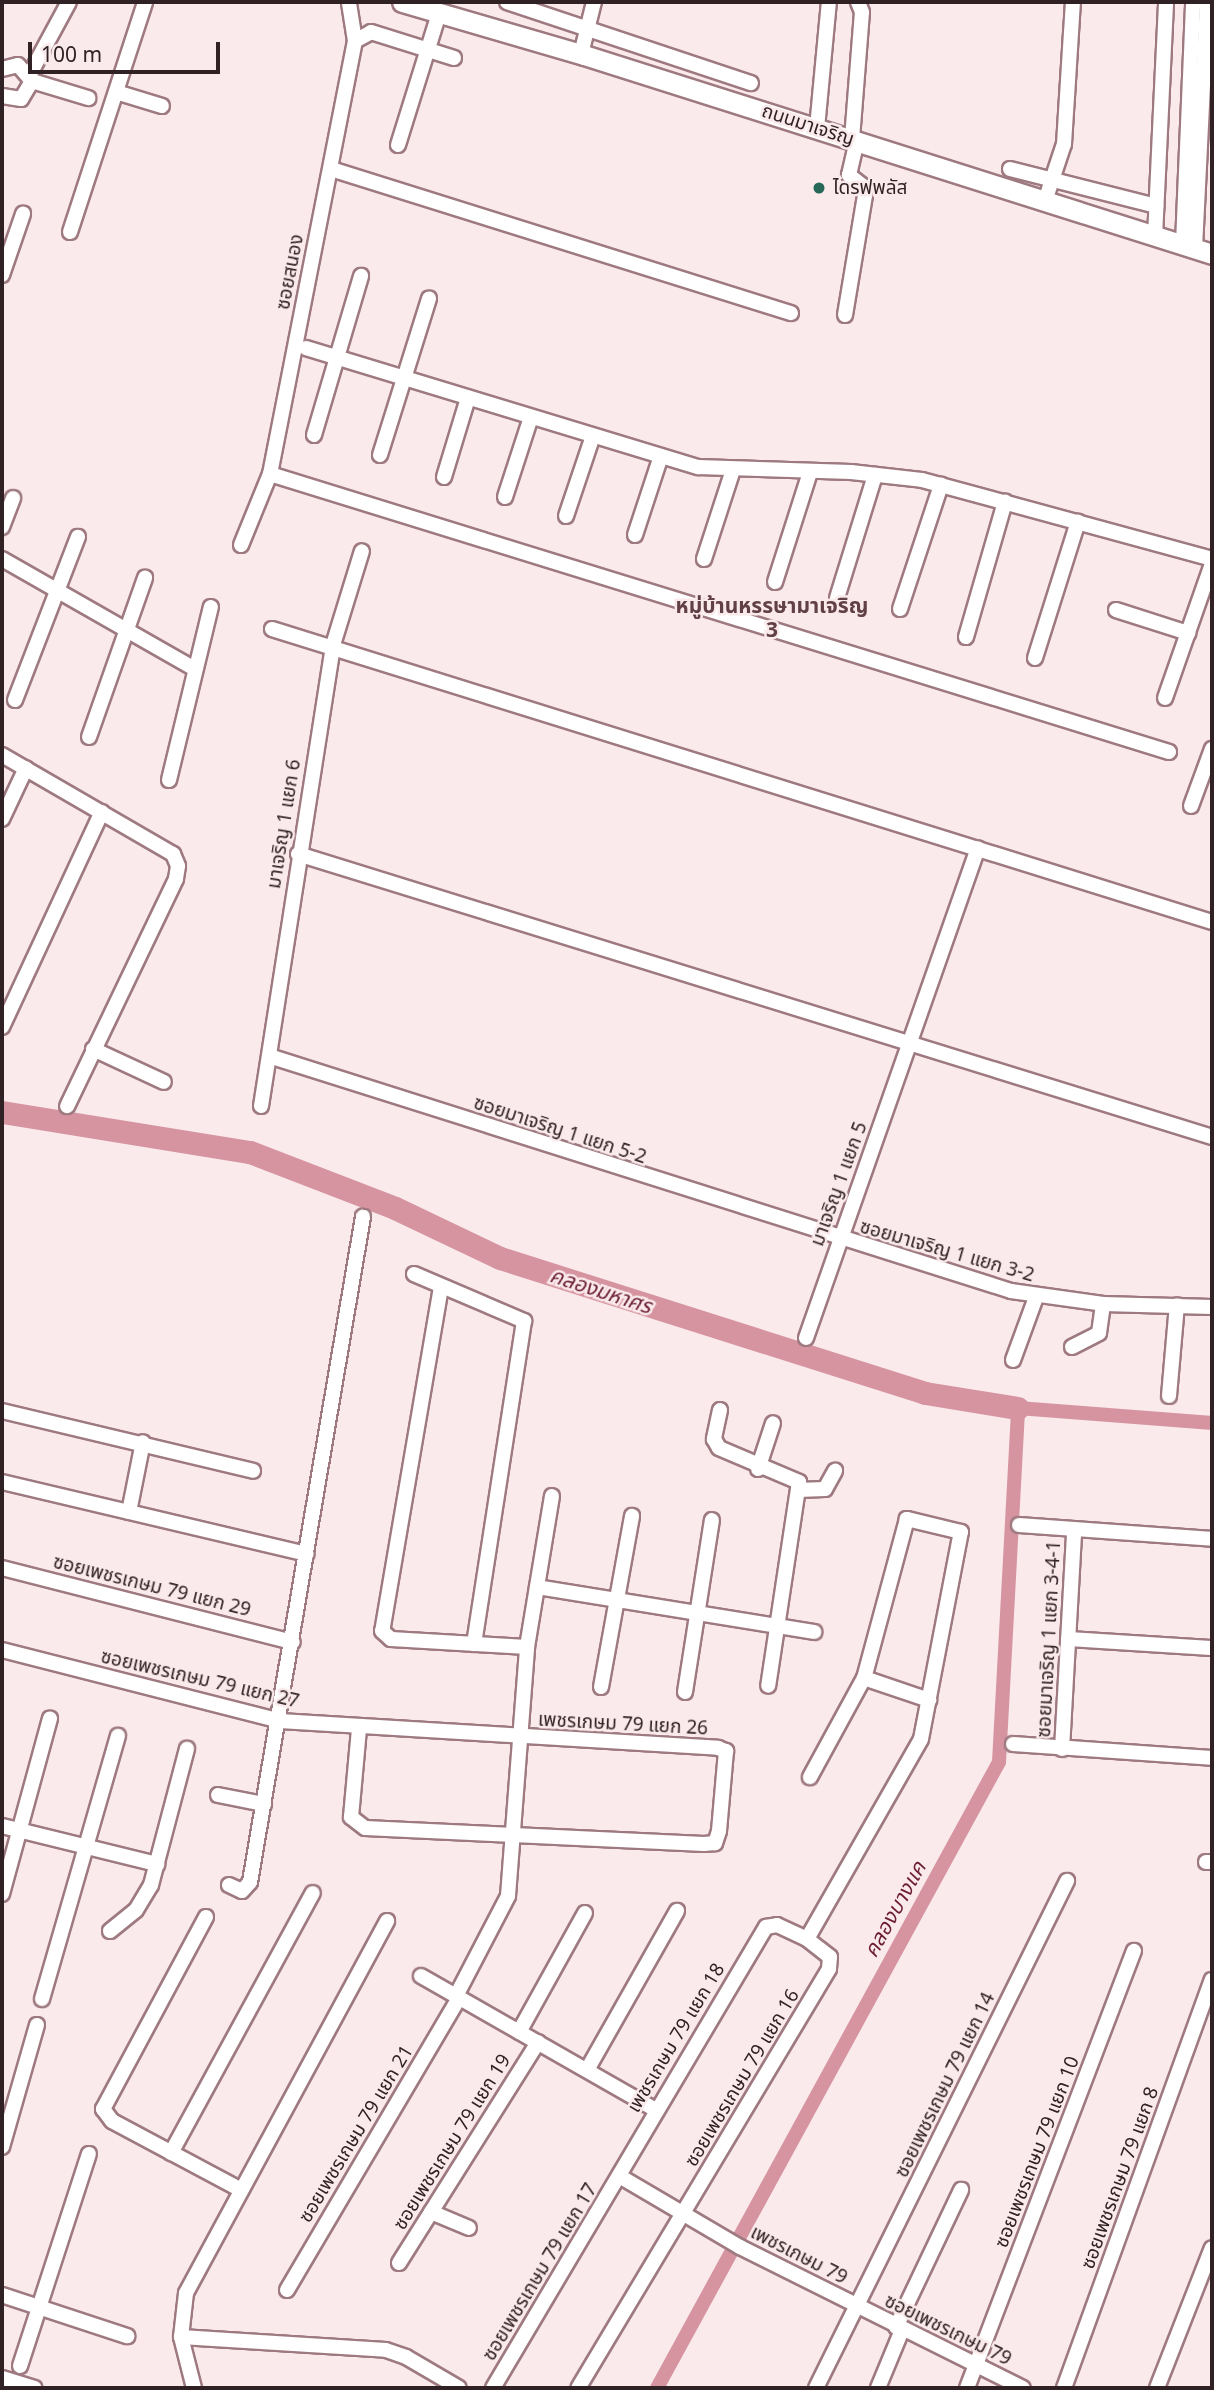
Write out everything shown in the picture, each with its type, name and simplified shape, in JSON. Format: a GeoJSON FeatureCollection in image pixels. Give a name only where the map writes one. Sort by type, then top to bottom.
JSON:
{"type":"FeatureCollection","features":[{"type":"Feature","properties":{"kind":"main road","name":"ถนนมาเจริญ"},"geometry":{"type":"LineString","coordinates":[[402,2],[439,13],[579,41],[817,128],[1197,249]]}},
{"type":"Feature","properties":{"kind":"street"},"geometry":{"type":"LineString","coordinates":[[2,96],[21,99],[69,2]]}},
{"type":"Feature","properties":{"kind":"street"},"geometry":{"type":"LineString","coordinates":[[70,232],[145,2]]}},
{"type":"Feature","properties":{"kind":"street","name":"ซอยสนอง"},"geometry":{"type":"LineString","coordinates":[[241,545],[270,474],[331,169],[355,41],[349,2]]}},
{"type":"Feature","properties":{"kind":"street"},"geometry":{"type":"LineString","coordinates":[[507,2],[579,41],[751,83]]}},
{"type":"Feature","properties":{"kind":"street"},"geometry":{"type":"LineString","coordinates":[[579,41],[594,2]]}},
{"type":"Feature","properties":{"kind":"street"},"geometry":{"type":"LineString","coordinates":[[817,128],[828,2]]}},
{"type":"Feature","properties":{"kind":"street"},"geometry":{"type":"LineString","coordinates":[[845,315],[865,195],[863,187],[849,174],[855,140],[862,12],[858,2]]}},
{"type":"Feature","properties":{"kind":"street"},"geometry":{"type":"LineString","coordinates":[[1045,201],[1064,144],[1073,2]]}},
{"type":"Feature","properties":{"kind":"street"},"geometry":{"type":"LineString","coordinates":[[1155,237],[1166,2]]}},
{"type":"Feature","properties":{"kind":"street"},"geometry":{"type":"LineString","coordinates":[[1193,2],[1197,249]]}},
{"type":"Feature","properties":{"kind":"street"},"geometry":{"type":"LineString","coordinates":[[1197,249],[1207,2]]}},
{"type":"Feature","properties":{"kind":"street"},"geometry":{"type":"LineString","coordinates":[[398,145],[439,13]]}},
{"type":"Feature","properties":{"kind":"street"},"geometry":{"type":"LineString","coordinates":[[355,41],[371,32],[454,58]]}},
{"type":"Feature","properties":{"kind":"street"},"geometry":{"type":"LineString","coordinates":[[2,69],[18,65],[31,77],[88,98]]}},
{"type":"Feature","properties":{"kind":"street"},"geometry":{"type":"LineString","coordinates":[[116,92],[162,106]]}},
{"type":"Feature","properties":{"kind":"street"},"geometry":{"type":"LineString","coordinates":[[331,169],[791,313]]}},
{"type":"Feature","properties":{"kind":"street"},"geometry":{"type":"LineString","coordinates":[[1010,169],[1156,206]]}},
{"type":"Feature","properties":{"kind":"street"},"geometry":{"type":"LineString","coordinates":[[2,275],[23,214]]}},
{"type":"Feature","properties":{"kind":"street"},"geometry":{"type":"LineString","coordinates":[[314,435],[361,276]]}},
{"type":"Feature","properties":{"kind":"street"},"geometry":{"type":"LineString","coordinates":[[380,455],[429,299]]}},
{"type":"Feature","properties":{"kind":"street"},"geometry":{"type":"LineString","coordinates":[[306,348],[661,456],[733,470],[875,475],[941,485],[1212,561],[1165,698]]}},
{"type":"Feature","properties":{"kind":"street"},"geometry":{"type":"LineString","coordinates":[[444,477],[468,398]]}},
{"type":"Feature","properties":{"kind":"street"},"geometry":{"type":"LineString","coordinates":[[505,497],[531,417]]}},
{"type":"Feature","properties":{"kind":"street"},"geometry":{"type":"LineString","coordinates":[[566,516],[593,436]]}},
{"type":"Feature","properties":{"kind":"street"},"geometry":{"type":"LineString","coordinates":[[635,535],[661,456]]}},
{"type":"Feature","properties":{"kind":"street"},"geometry":{"type":"LineString","coordinates":[[704,559],[733,470]]}},
{"type":"Feature","properties":{"kind":"street"},"geometry":{"type":"LineString","coordinates":[[775,582],[810,472]]}},
{"type":"Feature","properties":{"kind":"street"},"geometry":{"type":"LineString","coordinates":[[270,474],[1169,752]]}},
{"type":"Feature","properties":{"kind":"street"},"geometry":{"type":"LineString","coordinates":[[837,598],[875,475]]}},
{"type":"Feature","properties":{"kind":"street"},"geometry":{"type":"LineString","coordinates":[[900,610],[941,485]]}},
{"type":"Feature","properties":{"kind":"street"},"geometry":{"type":"LineString","coordinates":[[2,527],[13,498]]}},
{"type":"Feature","properties":{"kind":"street"},"geometry":{"type":"LineString","coordinates":[[966,637],[1005,502]]}},
{"type":"Feature","properties":{"kind":"street"},"geometry":{"type":"LineString","coordinates":[[1035,659],[1078,522]]}},
{"type":"Feature","properties":{"kind":"street"},"geometry":{"type":"LineString","coordinates":[[15,700],[78,537]]}},
{"type":"Feature","properties":{"kind":"street","name":"มาเจริญ 1 แยก 6"},"geometry":{"type":"LineString","coordinates":[[261,1106],[332,645],[362,551]]}},
{"type":"Feature","properties":{"kind":"street"},"geometry":{"type":"LineString","coordinates":[[2,559],[124,632],[193,668]]}},
{"type":"Feature","properties":{"kind":"street"},"geometry":{"type":"LineString","coordinates":[[89,737],[145,578]]}},
{"type":"Feature","properties":{"kind":"street"},"geometry":{"type":"LineString","coordinates":[[169,780],[193,668],[211,607]]}},
{"type":"Feature","properties":{"kind":"street"},"geometry":{"type":"LineString","coordinates":[[1116,610],[1188,634]]}},
{"type":"Feature","properties":{"kind":"street"},"geometry":{"type":"LineString","coordinates":[[272,629],[332,645],[1212,922]]}},
{"type":"Feature","properties":{"kind":"street"},"geometry":{"type":"LineString","coordinates":[[1191,806],[1212,749]]}},
{"type":"Feature","properties":{"kind":"street"},"geometry":{"type":"LineString","coordinates":[[2,755],[173,854],[178,866],[176,879],[67,1106]]}},
{"type":"Feature","properties":{"kind":"street"},"geometry":{"type":"LineString","coordinates":[[2,819],[26,768]]}},
{"type":"Feature","properties":{"kind":"street"},"geometry":{"type":"LineString","coordinates":[[2,1027],[102,812]]}},
{"type":"Feature","properties":{"kind":"street","name":"มาเจริญ 1 แยก 5"},"geometry":{"type":"LineString","coordinates":[[806,1338],[978,848]]}},
{"type":"Feature","properties":{"kind":"street"},"geometry":{"type":"LineString","coordinates":[[298,854],[1212,1138]]}},
{"type":"Feature","properties":{"kind":"street"},"geometry":{"type":"LineString","coordinates":[[93,1049],[164,1082]]}},
{"type":"Feature","properties":{"kind":"street","name":"ซอยมาเจริญ 1 แยก 5-2"},"geometry":{"type":"LineString","coordinates":[[269,1056],[840,1239]]}},
{"type":"Feature","properties":{"kind":"street"},"geometry":{"type":"LineString","coordinates":[[229,1885],[242,1891],[250,1882],[280,1721],[363,1217]]}},
{"type":"Feature","properties":{"kind":"street","name":"ซอยมาเจริญ 1 แยก 3-2"},"geometry":{"type":"LineString","coordinates":[[840,1239],[1036,1297],[1102,1304],[1212,1307]]}},
{"type":"Feature","properties":{"kind":"street"},"geometry":{"type":"LineString","coordinates":[[414,1274],[524,1321],[474,1644]]}},
{"type":"Feature","properties":{"kind":"street"},"geometry":{"type":"LineString","coordinates":[[441,1287],[382,1631],[391,1639],[527,1647]]}},
{"type":"Feature","properties":{"kind":"street"},"geometry":{"type":"LineString","coordinates":[[1013,1360],[1036,1297]]}},
{"type":"Feature","properties":{"kind":"street"},"geometry":{"type":"LineString","coordinates":[[1072,1347],[1095,1338],[1102,1304]]}},
{"type":"Feature","properties":{"kind":"street"},"geometry":{"type":"LineString","coordinates":[[1169,1396],[1177,1306]]}},
{"type":"Feature","properties":{"kind":"street"},"geometry":{"type":"LineString","coordinates":[[720,1410],[715,1444],[758,1469],[796,1480],[798,1490],[768,1686]]}},
{"type":"Feature","properties":{"kind":"street"},"geometry":{"type":"LineString","coordinates":[[2,1411],[143,1442],[253,1471]]}},
{"type":"Feature","properties":{"kind":"street"},"geometry":{"type":"LineString","coordinates":[[758,1469],[773,1423]]}},
{"type":"Feature","properties":{"kind":"street"},"geometry":{"type":"LineString","coordinates":[[129,1512],[143,1442]]}},
{"type":"Feature","properties":{"kind":"street"},"geometry":{"type":"LineString","coordinates":[[798,1490],[825,1489],[835,1471]]}},
{"type":"Feature","properties":{"kind":"street"},"geometry":{"type":"LineString","coordinates":[[2,1482],[307,1554]]}},
{"type":"Feature","properties":{"kind":"street","name":"ซอยเพชรเกษม 79 แยก 21"},"geometry":{"type":"LineString","coordinates":[[287,2290],[458,1997],[508,1896],[517,1737],[527,1647],[552,1496]]}},
{"type":"Feature","properties":{"kind":"street"},"geometry":{"type":"LineString","coordinates":[[601,1687],[632,1516]]}},
{"type":"Feature","properties":{"kind":"street"},"geometry":{"type":"LineString","coordinates":[[807,1939],[921,1739],[961,1532],[952,1527],[908,1519],[864,1678],[810,1777]]}},
{"type":"Feature","properties":{"kind":"street"},"geometry":{"type":"LineString","coordinates":[[685,1692],[712,1520]]}},
{"type":"Feature","properties":{"kind":"street"},"geometry":{"type":"LineString","coordinates":[[1019,1525],[1212,1539]]}},
{"type":"Feature","properties":{"kind":"street","name":"ซอยมาเจริญ 1 แยก 3-4-1"},"geometry":{"type":"LineString","coordinates":[[1062,1749],[1074,1531]]}},
{"type":"Feature","properties":{"kind":"street","name":"ซอยเพชรเกษม 79 แยก 29"},"geometry":{"type":"LineString","coordinates":[[2,1568],[293,1642]]}},
{"type":"Feature","properties":{"kind":"street"},"geometry":{"type":"LineString","coordinates":[[537,1587],[814,1632]]}},
{"type":"Feature","properties":{"kind":"street"},"geometry":{"type":"LineString","coordinates":[[1068,1640],[1212,1648]]}},
{"type":"Feature","properties":{"kind":"street","name":"ซอยเพชรเกษม 79 แยก 27"},"geometry":{"type":"LineString","coordinates":[[2,1650],[280,1721],[359,1729],[517,1737]]}},
{"type":"Feature","properties":{"kind":"street"},"geometry":{"type":"LineString","coordinates":[[864,1678],[929,1700]]}},
{"type":"Feature","properties":{"kind":"street"},"geometry":{"type":"LineString","coordinates":[[2,1894],[22,1831],[50,1718]]}},
{"type":"Feature","properties":{"kind":"street"},"geometry":{"type":"LineString","coordinates":[[359,1729],[351,1817],[354,1823],[365,1828],[511,1832]]}},
{"type":"Feature","properties":{"kind":"street"},"geometry":{"type":"LineString","coordinates":[[42,1999],[89,1847],[118,1736]]}},
{"type":"Feature","properties":{"kind":"street","name":"เพชรเกษม 79 แยก 26"},"geometry":{"type":"LineString","coordinates":[[511,1832],[715,1843],[726,1751],[517,1737]]}},
{"type":"Feature","properties":{"kind":"street"},"geometry":{"type":"LineString","coordinates":[[1013,1744],[1212,1758]]}},
{"type":"Feature","properties":{"kind":"street"},"geometry":{"type":"LineString","coordinates":[[110,1931],[144,1899],[157,1864],[187,1749]]}},
{"type":"Feature","properties":{"kind":"street"},"geometry":{"type":"LineString","coordinates":[[218,1796],[264,1804]]}},
{"type":"Feature","properties":{"kind":"street"},"geometry":{"type":"LineString","coordinates":[[2,1826],[157,1864]]}},
{"type":"Feature","properties":{"kind":"street","name":"ซอยเพชรเกษม 79 แยก 14"},"geometry":{"type":"LineString","coordinates":[[816,2388],[1067,1881]]}},
{"type":"Feature","properties":{"kind":"street"},"geometry":{"type":"LineString","coordinates":[[170,2152],[313,1893]]}},
{"type":"Feature","properties":{"kind":"street"},"geometry":{"type":"LineString","coordinates":[[587,2070],[677,1911]]}},
{"type":"Feature","properties":{"kind":"street"},"geometry":{"type":"LineString","coordinates":[[519,2032],[585,1913]]}},
{"type":"Feature","properties":{"kind":"street"},"geometry":{"type":"LineString","coordinates":[[206,1917],[103,2109],[112,2121],[240,2190]]}},
{"type":"Feature","properties":{"kind":"street"},"geometry":{"type":"LineString","coordinates":[[194,2388],[181,2337],[186,2293],[387,1921]]}},
{"type":"Feature","properties":{"kind":"street","name":"เพชรเกษม 79 แยก 18"},"geometry":{"type":"LineString","coordinates":[[621,2176],[654,2109],[772,1924],[807,1939]]}},
{"type":"Feature","properties":{"kind":"street","name":"ซอยเพชรเกษม 79 แยก 16"},"geometry":{"type":"LineString","coordinates":[[578,2388],[830,1963],[830,1957],[807,1939]]}},
{"type":"Feature","properties":{"kind":"street","name":"ซอยเพชรเกษม 79 แยก 10"},"geometry":{"type":"LineString","coordinates":[[967,2388],[1134,1951]]}},
{"type":"Feature","properties":{"kind":"street"},"geometry":{"type":"LineString","coordinates":[[421,1976],[654,2109]]}},
{"type":"Feature","properties":{"kind":"street","name":"ซอยเพชรเกษม 79 แยก 8"},"geometry":{"type":"LineString","coordinates":[[1064,2388],[1212,1980]]}},
{"type":"Feature","properties":{"kind":"street"},"geometry":{"type":"LineString","coordinates":[[2,2147],[37,2025]]}},
{"type":"Feature","properties":{"kind":"street","name":"ซอยเพชรเกษม 79 แยก 19"},"geometry":{"type":"LineString","coordinates":[[399,2263],[537,2042]]}},
{"type":"Feature","properties":{"kind":"street"},"geometry":{"type":"LineString","coordinates":[[20,2366],[89,2154]]}},
{"type":"Feature","properties":{"kind":"street"},"geometry":{"type":"LineString","coordinates":[[621,2176],[684,2212]]}},
{"type":"Feature","properties":{"kind":"street","name":"ซอยเพชรเกษม 79 แยก 17"},"geometry":{"type":"LineString","coordinates":[[492,2388],[621,2176]]}},
{"type":"Feature","properties":{"kind":"street"},"geometry":{"type":"LineString","coordinates":[[878,2388],[899,2329],[961,2190]]}},
{"type":"Feature","properties":{"kind":"street"},"geometry":{"type":"LineString","coordinates":[[431,2212],[469,2228]]}},
{"type":"Feature","properties":{"kind":"street","name":"เพชรเกษม 79"},"geometry":{"type":"LineString","coordinates":[[684,2212],[740,2247],[857,2306]]}},
{"type":"Feature","properties":{"kind":"street"},"geometry":{"type":"LineString","coordinates":[[1157,2388],[1212,2248]]}},
{"type":"Feature","properties":{"kind":"street"},"geometry":{"type":"LineString","coordinates":[[2,2295],[127,2336]]}},
{"type":"Feature","properties":{"kind":"street","name":"ซอยเพชรเกษม 79"},"geometry":{"type":"LineString","coordinates":[[857,2306],[1023,2388]]}},
{"type":"Feature","properties":{"kind":"street"},"geometry":{"type":"LineString","coordinates":[[181,2337],[386,2350],[406,2357],[459,2388]]}},
{"type":"Feature","properties":{"kind":"street"},"geometry":{"type":"LineString","coordinates":[[2,2378],[35,2388]]}},
{"type":"Feature","properties":{"kind":"waterway","name":"คลองมหาศร"},"geometry":{"type":"LineString","coordinates":[[2,1112],[250,1152],[395,1208],[500,1258],[925,1393],[1018,1408]]}},
{"type":"Feature","properties":{"kind":"waterway","name":"คลองบางแค"},"geometry":{"type":"LineString","coordinates":[[657,2388],[999,1762],[1018,1408],[1212,1423]]}},
{"type":"Feature","properties":{"kind":"place","name":"ไดรฟพลัส"},"geometry":{"type":"Point","coordinates":[819,188]}},
{"type":"Feature","properties":{"kind":"district","name":"หมู่บ้านหรรษามาเจริญ 3"},"geometry":{"type":"Point","coordinates":[772,617]}}]}
